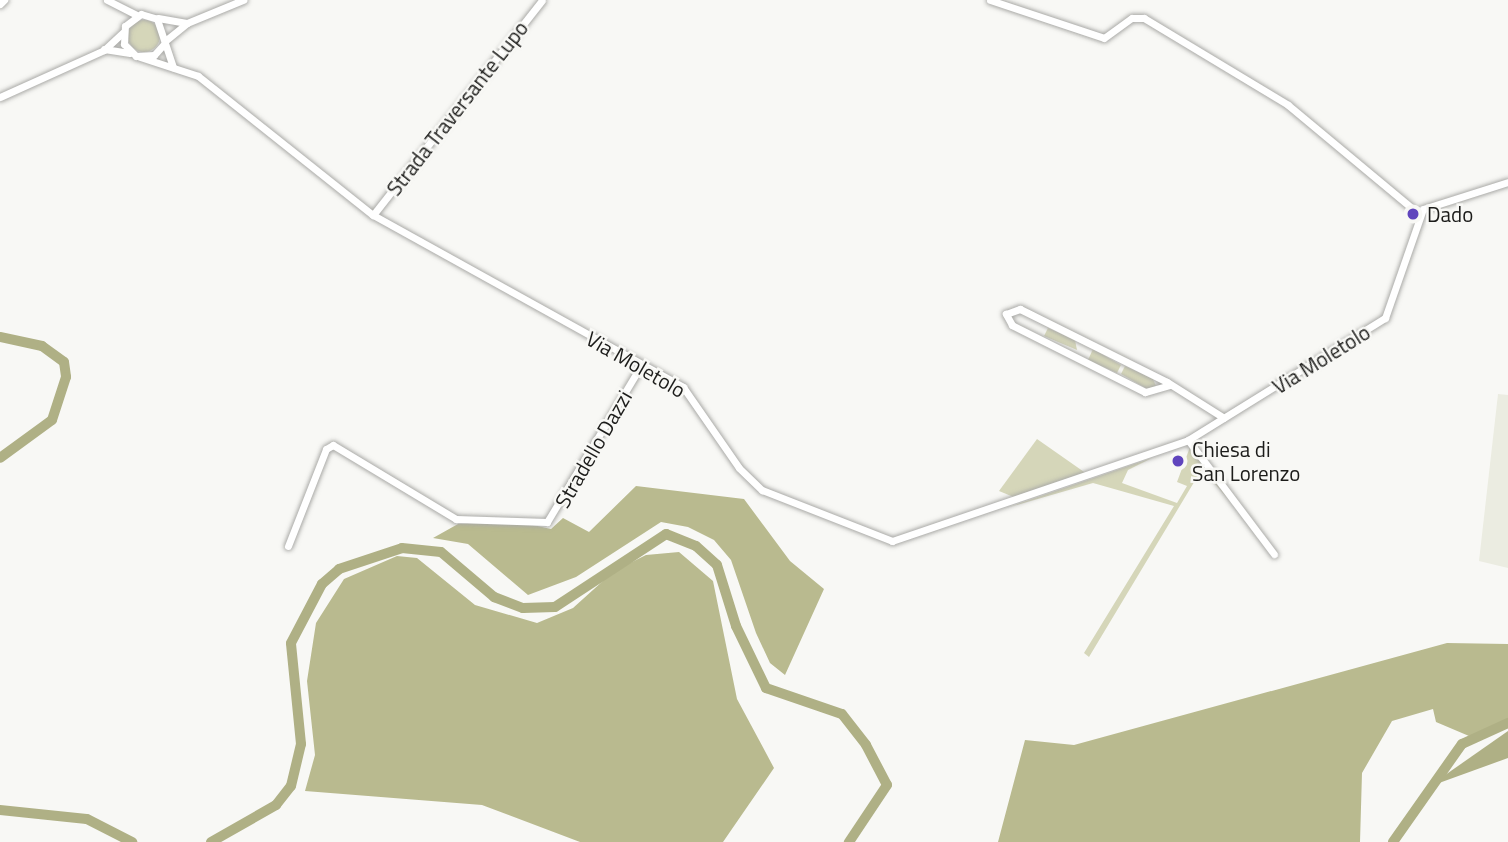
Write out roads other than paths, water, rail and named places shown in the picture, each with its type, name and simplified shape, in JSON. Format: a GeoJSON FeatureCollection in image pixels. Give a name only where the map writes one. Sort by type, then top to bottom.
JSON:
{"type":"FeatureCollection","features":[{"type":"Feature","properties":{"kind":"street"},"geometry":{"type":"LineString","coordinates":[[107,0],[118,9],[138,15],[187,23]]}},
{"type":"Feature","properties":{"kind":"street"},"geometry":{"type":"LineString","coordinates":[[118,9],[122,29],[137,56],[154,55],[187,23],[243,0]]}},
{"type":"Feature","properties":{"kind":"street","name":"Strada Traversante Lupo"},"geometry":{"type":"LineString","coordinates":[[373,215],[541,0]]}},
{"type":"Feature","properties":{"kind":"street"},"geometry":{"type":"LineString","coordinates":[[990,0],[1104,38],[1132,18],[1144,18],[1288,105],[1419,214],[1508,182]]}},
{"type":"Feature","properties":{"kind":"street"},"geometry":{"type":"LineString","coordinates":[[0,97],[104,50],[138,15]]}},
{"type":"Feature","properties":{"kind":"street"},"geometry":{"type":"LineString","coordinates":[[155,17],[173,67]]}},
{"type":"Feature","properties":{"kind":"street","name":"Via Moletolo"},"geometry":{"type":"LineString","coordinates":[[104,50],[137,56],[201,78],[373,215],[642,364],[691,394],[757,487],[892,541],[1188,440],[1385,318],[1419,214]]}},
{"type":"Feature","properties":{"kind":"street"},"geometry":{"type":"LineString","coordinates":[[1170,386],[1147,393],[1012,325],[1007,313],[1018,308],[1153,375],[1223,418]]}},
{"type":"Feature","properties":{"kind":"street"},"geometry":{"type":"LineString","coordinates":[[1078,359],[1087,342]]}},
{"type":"Feature","properties":{"kind":"street","name":"Stradello Dazzi"},"geometry":{"type":"LineString","coordinates":[[288,545],[326,449],[333,445],[456,519],[547,522],[642,364]]}},
{"type":"Feature","properties":{"kind":"street"},"geometry":{"type":"LineString","coordinates":[[1153,375],[1157,389]]}},
{"type":"Feature","properties":{"kind":"street"},"geometry":{"type":"LineString","coordinates":[[1188,440],[1274,554]]}},
{"type":"Feature","properties":{"kind":"waterway"},"geometry":{"type":"LineString","coordinates":[[0,337],[42,346],[64,362],[66,377],[52,420],[0,458]]}},
{"type":"Feature","properties":{"kind":"waterway"},"geometry":{"type":"LineString","coordinates":[[211,842],[276,805],[291,786],[301,744],[291,643],[322,584],[339,569],[402,548],[441,552],[494,597],[523,608],[555,607],[666,534],[696,546],[717,565],[736,626],[766,688],[842,714],[866,745],[887,785],[849,842]]}},
{"type":"Feature","properties":{"kind":"waterway"},"geometry":{"type":"LineString","coordinates":[[1393,842],[1462,744],[1508,723]]}},
{"type":"Feature","properties":{"kind":"waterway"},"geometry":{"type":"LineString","coordinates":[[0,810],[87,819],[132,842]]}},
{"type":"Feature","properties":{"kind":"place","name":"Dado"},"geometry":{"type":"Point","coordinates":[1413,214]}},
{"type":"Feature","properties":{"kind":"place","name":"Chiesa di San Lorenzo"},"geometry":{"type":"Point","coordinates":[1178,461]}}]}
